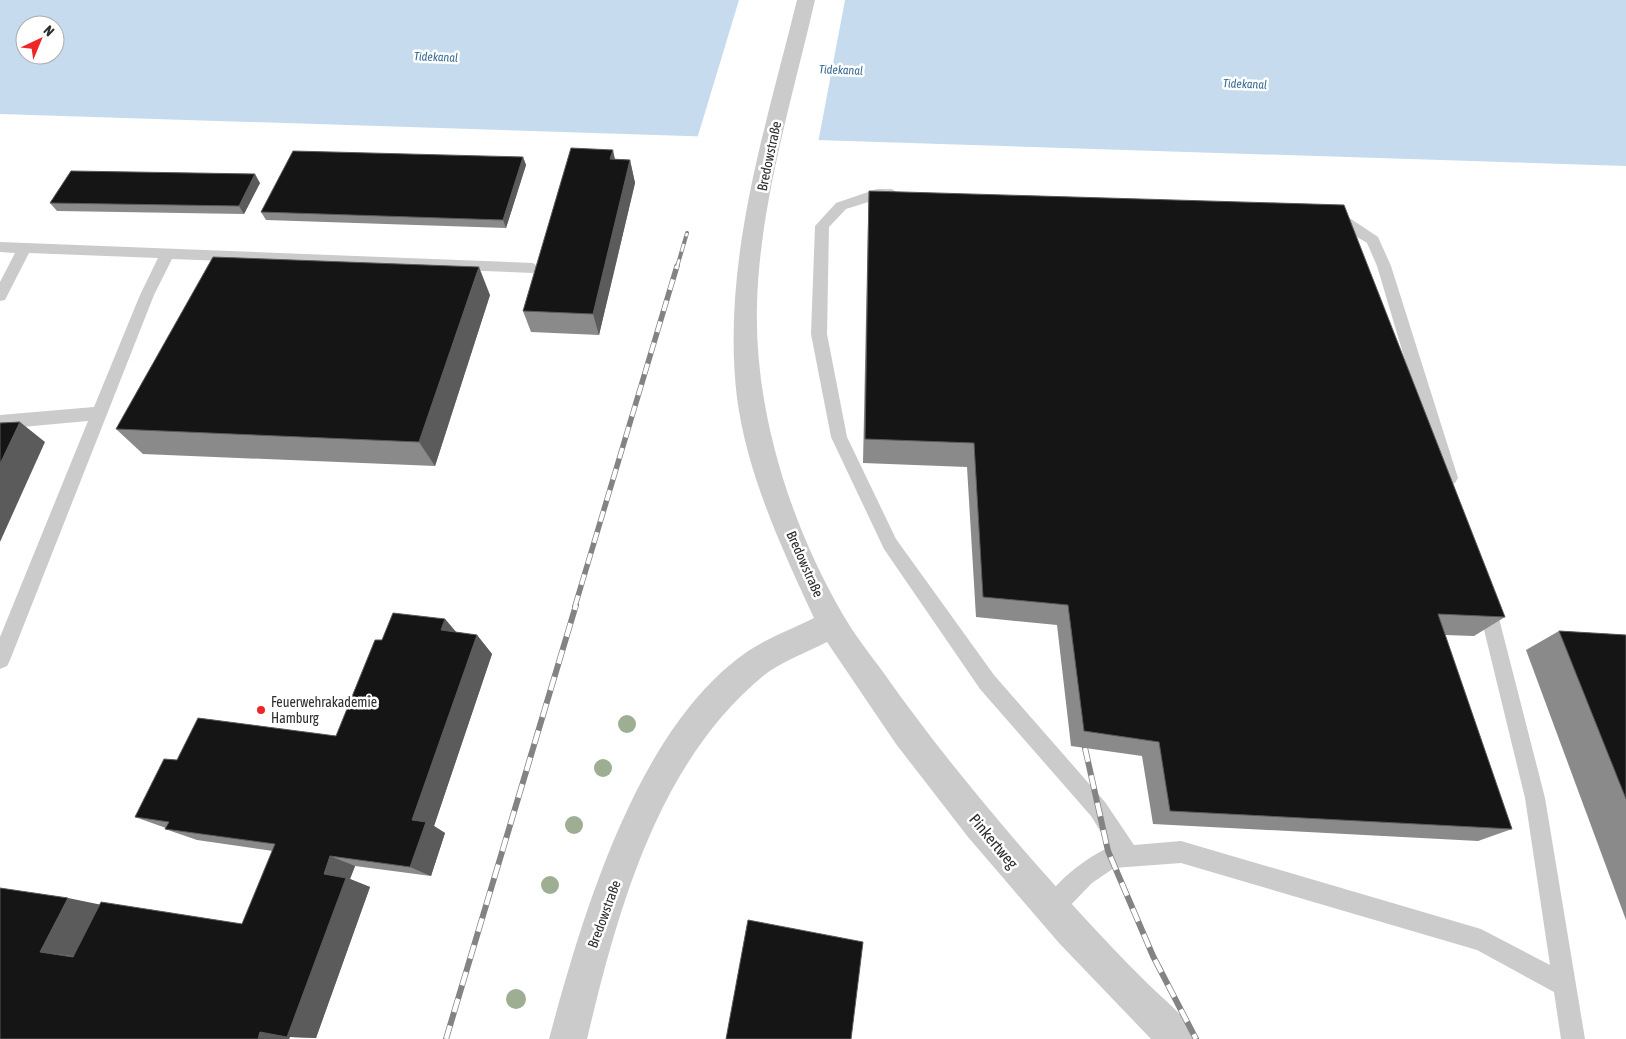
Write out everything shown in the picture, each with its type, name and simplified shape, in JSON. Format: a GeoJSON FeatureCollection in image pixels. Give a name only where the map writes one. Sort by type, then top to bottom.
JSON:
{"type":"FeatureCollection","features":[{"type":"Feature","properties":{"kind":"street","name":"Bredowstraße"},"geometry":{"type":"LineString","coordinates":[[568,1039],[586,966],[634,832],[682,741],[716,698],[753,664],[832,624],[792,540],[766,466],[750,398],[744,306],[753,233],[767,164],[806,0]]}},
{"type":"Feature","properties":{"kind":"street","name":"Pinkertweg"},"geometry":{"type":"LineString","coordinates":[[832,624],[907,733],[980,825],[1052,908],[1153,1016],[1179,1039]]}},
{"type":"Feature","properties":{"kind":"lane"},"geometry":{"type":"LineString","coordinates":[[907,195],[878,194],[841,206],[822,226],[819,334],[839,436],[890,544],[987,682],[1098,808],[1129,856]]}},
{"type":"Feature","properties":{"kind":"lane"},"geometry":{"type":"LineString","coordinates":[[1314,208],[1346,222],[1373,240],[1384,266],[1455,499]]}},
{"type":"Feature","properties":{"kind":"lane"},"geometry":{"type":"LineString","coordinates":[[0,247],[533,268]]}},
{"type":"Feature","properties":{"kind":"lane"},"geometry":{"type":"LineString","coordinates":[[0,296],[25,248]]}},
{"type":"Feature","properties":{"kind":"lane"},"geometry":{"type":"LineString","coordinates":[[0,660],[147,295],[168,253]]}},
{"type":"Feature","properties":{"kind":"lane"},"geometry":{"type":"LineString","coordinates":[[0,422],[100,413]]}},
{"type":"Feature","properties":{"kind":"lane"},"geometry":{"type":"LineString","coordinates":[[1481,583],[1535,798],[1573,1039]]}},
{"type":"Feature","properties":{"kind":"lane"},"geometry":{"type":"LineString","coordinates":[[1052,908],[1084,875],[1111,857],[1181,852],[1480,940],[1564,985]]}},
{"type":"Feature","properties":{"kind":"water","name":"Tidekanal"},"geometry":{"type":"Polygon","coordinates":[[[0,0],[1626,0],[1626,166],[0,114],[0,0]]]}},
{"type":"Feature","properties":{"kind":"pier"},"geometry":{"type":"Polygon","coordinates":[[[739,0],[845,0],[818,143],[697,139],[739,0]]]}},
{"type":"Feature","properties":{"kind":"building"},"geometry":{"type":"Polygon","coordinates":[[[571,148],[613,150],[610,159],[630,160],[593,314],[523,311],[571,148]]]}},
{"type":"Feature","properties":{"kind":"building"},"geometry":{"type":"Polygon","coordinates":[[[293,151],[523,157],[503,220],[261,212],[293,151]]]}},
{"type":"Feature","properties":{"kind":"building"},"geometry":{"type":"Polygon","coordinates":[[[71,171],[255,174],[239,206],[50,203],[71,171]]]}},
{"type":"Feature","properties":{"kind":"building"},"geometry":{"type":"Polygon","coordinates":[[[869,191],[1344,205],[1505,617],[1438,614],[1512,829],[1170,811],[1159,742],[1084,731],[1068,605],[983,597],[974,443],[865,439],[869,191]]]}},
{"type":"Feature","properties":{"kind":"building"},"geometry":{"type":"Polygon","coordinates":[[[213,257],[479,267],[419,442],[116,429],[213,257]]]}},
{"type":"Feature","properties":{"kind":"building"},"geometry":{"type":"Polygon","coordinates":[[[20,422],[0,464],[0,423],[20,422]]]}},
{"type":"Feature","properties":{"kind":"building"},"geometry":{"type":"Polygon","coordinates":[[[393,613],[445,619],[441,630],[477,635],[412,820],[426,822],[410,867],[330,856],[324,874],[346,878],[287,1037],[260,1032],[258,1039],[0,1039],[0,888],[68,898],[40,952],[73,957],[101,902],[242,924],[275,844],[165,829],[169,822],[135,817],[164,759],[177,760],[198,718],[336,736],[375,640],[382,640],[393,613]]]}},
{"type":"Feature","properties":{"kind":"building"},"geometry":{"type":"Polygon","coordinates":[[[1559,631],[1626,635],[1626,799],[1559,631]]]}},
{"type":"Feature","properties":{"kind":"building"},"geometry":{"type":"Polygon","coordinates":[[[748,920],[863,942],[851,1039],[726,1039],[748,920]]]}},
{"type":"Feature","properties":{"kind":"railway"},"geometry":{"type":"LineString","coordinates":[[677,267],[687,233]]}},
{"type":"Feature","properties":{"kind":"railway"},"geometry":{"type":"LineString","coordinates":[[575,606],[677,266]]}},
{"type":"Feature","properties":{"kind":"railway"},"geometry":{"type":"LineString","coordinates":[[446,1039],[576,605]]}},
{"type":"Feature","properties":{"kind":"railway"},"geometry":{"type":"LineString","coordinates":[[1085,748],[1108,851],[1153,956],[1196,1039]]}},
{"type":"Feature","properties":{"kind":"place","name":"Feuerwehrakademie Hamburg"},"geometry":{"type":"Point","coordinates":[261,710]}}]}
